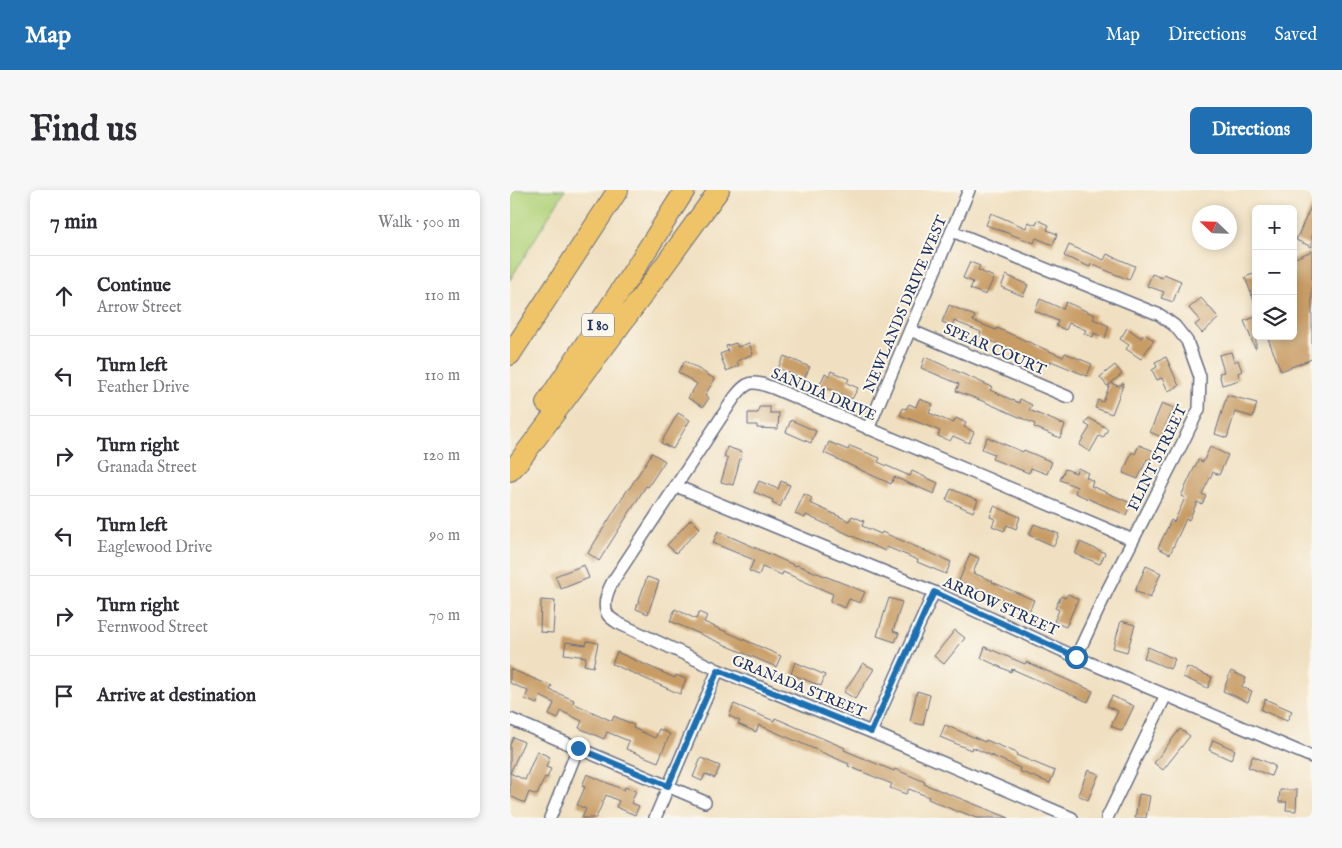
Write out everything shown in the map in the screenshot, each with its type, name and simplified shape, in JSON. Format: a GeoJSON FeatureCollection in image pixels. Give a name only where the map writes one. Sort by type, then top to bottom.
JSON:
{"type":"FeatureCollection","features":[{"type":"Feature","properties":{"kind":"highway"},"geometry":{"type":"LineString","coordinates":[[510,356],[618,190]]}},
{"type":"Feature","properties":{"kind":"highway","name":"I 80"},"geometry":{"type":"LineString","coordinates":[[510,459],[685,190]]}},
{"type":"Feature","properties":{"kind":"highway"},"geometry":{"type":"LineString","coordinates":[[510,471],[640,299],[719,190]]}},
{"type":"Feature","properties":{"kind":"street","name":"NEWLANDS DRIVE WEST"},"geometry":{"type":"LineString","coordinates":[[868,429],[969,190]]}},
{"type":"Feature","properties":{"kind":"street","name":"FLINT STREET"},"geometry":{"type":"LineString","coordinates":[[952,231],[1160,315],[1175,326],[1186,340],[1200,377],[1199,409],[1108,589],[1076,657]]}},
{"type":"Feature","properties":{"kind":"street","name":"SPEAR COURT"},"geometry":{"type":"LineString","coordinates":[[910,330],[1068,397]]}},
{"type":"Feature","properties":{"kind":"street","name":"SANDIA DRIVE"},"geometry":{"type":"LineString","coordinates":[[606,606],[607,593],[612,581],[734,398],[745,386],[751,383],[773,388],[1133,540]]}},
{"type":"Feature","properties":{"kind":"street","name":"ARROW STREET"},"geometry":{"type":"LineString","coordinates":[[676,486],[934,592],[1076,657],[1312,757]]}},
{"type":"Feature","properties":{"kind":"street"},"geometry":{"type":"LineString","coordinates":[[871,732],[934,592]]}},
{"type":"Feature","properties":{"kind":"street","name":"GRANADA STREET"},"geometry":{"type":"LineString","coordinates":[[606,606],[608,615],[618,624],[718,670],[871,732],[1072,818]]}},
{"type":"Feature","properties":{"kind":"street"},"geometry":{"type":"LineString","coordinates":[[655,818],[718,670]]}},
{"type":"Feature","properties":{"kind":"street"},"geometry":{"type":"LineString","coordinates":[[1107,818],[1166,695]]}},
{"type":"Feature","properties":{"kind":"street"},"geometry":{"type":"LineString","coordinates":[[510,719],[705,802]]}},
{"type":"Feature","properties":{"kind":"street"},"geometry":{"type":"LineString","coordinates":[[550,818],[578,748]]}},
{"type":"Feature","properties":{"kind":"green space"},"geometry":{"type":"Polygon","coordinates":[[[510,190],[565,190],[510,280],[510,190]]]}},
{"type":"Feature","properties":{"kind":"building"},"geometry":{"type":"Polygon","coordinates":[[[1312,204],[1312,247],[1297,240],[1312,204]]]}},
{"type":"Feature","properties":{"kind":"building"},"geometry":{"type":"Polygon","coordinates":[[[991,213],[1026,228],[1028,222],[1036,225],[1038,220],[1049,225],[1047,230],[1057,234],[1053,245],[1036,238],[1034,243],[986,225],[991,213]]]}},
{"type":"Feature","properties":{"kind":"building"},"geometry":{"type":"Polygon","coordinates":[[[1069,245],[1104,260],[1107,254],[1135,266],[1129,280],[1091,264],[1090,267],[1064,256],[1069,245]]]}},
{"type":"Feature","properties":{"kind":"building"},"geometry":{"type":"Polygon","coordinates":[[[1312,251],[1312,359],[1281,371],[1269,340],[1297,340],[1297,257],[1312,251]]]}},
{"type":"Feature","properties":{"kind":"building"},"geometry":{"type":"Polygon","coordinates":[[[970,262],[980,266],[978,270],[994,277],[986,295],[970,289],[973,282],[963,278],[970,262]]]}},
{"type":"Feature","properties":{"kind":"building"},"geometry":{"type":"Polygon","coordinates":[[[1152,274],[1162,278],[1164,274],[1181,281],[1173,302],[1161,298],[1164,292],[1147,286],[1152,274]]]}},
{"type":"Feature","properties":{"kind":"building"},"geometry":{"type":"Polygon","coordinates":[[[1252,274],[1252,296],[1245,277],[1252,274]]]}},
{"type":"Feature","properties":{"kind":"building"},"geometry":{"type":"Polygon","coordinates":[[[1006,275],[1028,285],[1023,296],[1001,287],[1006,275]]]}},
{"type":"Feature","properties":{"kind":"building"},"geometry":{"type":"Polygon","coordinates":[[[1201,298],[1219,318],[1202,333],[1195,325],[1200,321],[1189,308],[1201,298]]]}},
{"type":"Feature","properties":{"kind":"building"},"geometry":{"type":"Polygon","coordinates":[[[1040,299],[1063,309],[1066,302],[1095,315],[1093,319],[1109,326],[1105,338],[1094,333],[1093,337],[1084,334],[1086,330],[1069,323],[1066,330],[1056,326],[1058,321],[1035,311],[1040,299]]]}},
{"type":"Feature","properties":{"kind":"building"},"geometry":{"type":"Polygon","coordinates":[[[949,305],[975,316],[973,321],[996,330],[997,328],[1063,357],[1065,353],[1092,364],[1087,376],[1051,361],[1048,366],[979,336],[981,332],[954,321],[952,326],[942,322],[949,305]]]}},
{"type":"Feature","properties":{"kind":"building"},"geometry":{"type":"Polygon","coordinates":[[[1252,318],[1252,340],[1256,340],[1256,348],[1255,348],[1244,321],[1252,318]]]}},
{"type":"Feature","properties":{"kind":"building"},"geometry":{"type":"Polygon","coordinates":[[[1127,328],[1141,338],[1144,334],[1154,340],[1141,359],[1126,349],[1129,345],[1120,339],[1127,328]]]}},
{"type":"Feature","properties":{"kind":"building"},"geometry":{"type":"Polygon","coordinates":[[[736,343],[738,347],[749,343],[753,354],[737,361],[739,366],[726,371],[720,354],[728,351],[726,346],[736,343]]]}},
{"type":"Feature","properties":{"kind":"building"},"geometry":{"type":"Polygon","coordinates":[[[1231,352],[1234,362],[1238,360],[1242,371],[1238,373],[1240,380],[1222,385],[1219,373],[1224,372],[1219,355],[1231,352]]]}},
{"type":"Feature","properties":{"kind":"building"},"geometry":{"type":"Polygon","coordinates":[[[784,356],[810,367],[804,379],[778,368],[784,356]]]}},
{"type":"Feature","properties":{"kind":"building"},"geometry":{"type":"Polygon","coordinates":[[[925,357],[992,387],[990,390],[1019,403],[1020,399],[1032,405],[1029,410],[1065,425],[1060,438],[1034,427],[1035,424],[956,391],[959,384],[921,368],[925,357]]]}},
{"type":"Feature","properties":{"kind":"building"},"geometry":{"type":"Polygon","coordinates":[[[1166,357],[1179,386],[1168,391],[1162,378],[1157,380],[1152,370],[1157,367],[1155,362],[1166,357]]]}},
{"type":"Feature","properties":{"kind":"building"},"geometry":{"type":"Polygon","coordinates":[[[685,361],[715,379],[705,395],[709,398],[703,407],[688,398],[697,384],[678,372],[685,361]]]}},
{"type":"Feature","properties":{"kind":"building"},"geometry":{"type":"Polygon","coordinates":[[[1115,365],[1122,374],[1111,383],[1118,386],[1124,383],[1112,414],[1095,408],[1098,400],[1103,402],[1110,384],[1107,386],[1100,377],[1115,365]]]}},
{"type":"Feature","properties":{"kind":"building"},"geometry":{"type":"Polygon","coordinates":[[[831,371],[849,379],[847,383],[858,388],[852,399],[820,385],[825,373],[829,376],[831,371]]]}},
{"type":"Feature","properties":{"kind":"building"},"geometry":{"type":"Polygon","coordinates":[[[1227,395],[1257,403],[1253,417],[1235,412],[1227,438],[1215,434],[1227,395]]]}},
{"type":"Feature","properties":{"kind":"building"},"geometry":{"type":"Polygon","coordinates":[[[919,399],[933,404],[929,413],[953,423],[956,418],[966,423],[964,427],[974,432],[969,443],[953,436],[950,441],[938,436],[940,431],[900,415],[903,408],[906,409],[909,404],[916,407],[919,399]]]}},
{"type":"Feature","properties":{"kind":"building"},"geometry":{"type":"Polygon","coordinates":[[[1162,403],[1174,408],[1161,437],[1150,432],[1162,403]]]}},
{"type":"Feature","properties":{"kind":"building"},"geometry":{"type":"Polygon","coordinates":[[[759,407],[770,407],[770,413],[779,413],[778,429],[757,428],[757,425],[748,425],[748,413],[758,413],[759,407]]]}},
{"type":"Feature","properties":{"kind":"building"},"geometry":{"type":"Polygon","coordinates":[[[678,413],[690,420],[673,449],[661,443],[678,413]]]}},
{"type":"Feature","properties":{"kind":"building"},"geometry":{"type":"Polygon","coordinates":[[[1089,418],[1108,429],[1103,438],[1099,436],[1090,452],[1079,445],[1090,427],[1085,424],[1089,418]]]}},
{"type":"Feature","properties":{"kind":"building"},"geometry":{"type":"Polygon","coordinates":[[[791,420],[816,431],[811,443],[786,432],[791,420]]]}},
{"type":"Feature","properties":{"kind":"building"},"geometry":{"type":"Polygon","coordinates":[[[987,437],[1052,462],[1047,474],[1031,468],[1029,473],[992,459],[994,454],[982,449],[987,437]]]}},
{"type":"Feature","properties":{"kind":"building"},"geometry":{"type":"Polygon","coordinates":[[[829,442],[848,450],[850,446],[880,458],[878,462],[910,476],[912,471],[938,483],[934,494],[894,477],[891,484],[824,453],[829,442]]]}},
{"type":"Feature","properties":{"kind":"building"},"geometry":{"type":"Polygon","coordinates":[[[1139,445],[1154,451],[1150,461],[1147,459],[1138,479],[1123,473],[1132,452],[1135,454],[1139,445]]]}},
{"type":"Feature","properties":{"kind":"building"},"geometry":{"type":"Polygon","coordinates":[[[727,447],[742,452],[733,485],[721,482],[728,459],[724,457],[727,447]]]}},
{"type":"Feature","properties":{"kind":"building"},"geometry":{"type":"Polygon","coordinates":[[[1210,447],[1228,455],[1219,475],[1213,472],[1202,494],[1206,496],[1202,504],[1197,502],[1189,520],[1186,519],[1170,554],[1158,548],[1171,520],[1174,522],[1185,498],[1181,496],[1198,460],[1203,462],[1210,447]]]}},
{"type":"Feature","properties":{"kind":"building"},"geometry":{"type":"Polygon","coordinates":[[[652,453],[665,461],[648,487],[646,486],[599,561],[588,553],[652,453]]]}},
{"type":"Feature","properties":{"kind":"building"},"geometry":{"type":"Polygon","coordinates":[[[1078,468],[1088,473],[1086,477],[1093,481],[1091,486],[1131,503],[1126,515],[1075,493],[1077,487],[1060,480],[1065,469],[1076,473],[1078,468]]]}},
{"type":"Feature","properties":{"kind":"building"},"geometry":{"type":"Polygon","coordinates":[[[759,481],[778,489],[781,481],[790,485],[780,507],[772,503],[773,500],[754,492],[759,481]]]}},
{"type":"Feature","properties":{"kind":"building"},"geometry":{"type":"Polygon","coordinates":[[[951,489],[978,500],[973,512],[946,500],[951,489]]]}},
{"type":"Feature","properties":{"kind":"building"},"geometry":{"type":"Polygon","coordinates":[[[804,494],[812,498],[810,503],[849,521],[852,516],[864,521],[862,526],[881,534],[882,532],[951,562],[946,574],[887,547],[885,551],[806,515],[805,518],[795,514],[804,494]]]}},
{"type":"Feature","properties":{"kind":"building"},"geometry":{"type":"Polygon","coordinates":[[[994,506],[1020,517],[1016,529],[1007,525],[1004,531],[992,526],[995,519],[990,517],[994,506]]]}},
{"type":"Feature","properties":{"kind":"building"},"geometry":{"type":"Polygon","coordinates":[[[691,519],[700,528],[676,553],[667,545],[691,519]]]}},
{"type":"Feature","properties":{"kind":"building"},"geometry":{"type":"Polygon","coordinates":[[[1034,524],[1059,534],[1054,546],[1029,535],[1034,524]]]}},
{"type":"Feature","properties":{"kind":"building"},"geometry":{"type":"Polygon","coordinates":[[[718,531],[796,566],[865,592],[860,603],[849,599],[845,608],[830,602],[833,594],[783,572],[782,575],[762,567],[759,575],[749,571],[754,560],[713,543],[718,531]]]}},
{"type":"Feature","properties":{"kind":"building"},"geometry":{"type":"Polygon","coordinates":[[[1080,542],[1105,553],[1100,564],[1075,554],[1080,542]]]}},
{"type":"Feature","properties":{"kind":"building"},"geometry":{"type":"Polygon","coordinates":[[[970,554],[979,558],[973,573],[1034,600],[1029,612],[959,581],[970,554]]]}},
{"type":"Feature","properties":{"kind":"building"},"geometry":{"type":"Polygon","coordinates":[[[584,565],[589,578],[561,589],[555,576],[584,565]]]}},
{"type":"Feature","properties":{"kind":"building"},"geometry":{"type":"Polygon","coordinates":[[[1146,566],[1161,573],[1150,598],[1135,591],[1146,566]]]}},
{"type":"Feature","properties":{"kind":"building"},"geometry":{"type":"Polygon","coordinates":[[[647,577],[659,581],[648,614],[636,609],[647,577]]]}},
{"type":"Feature","properties":{"kind":"building"},"geometry":{"type":"Polygon","coordinates":[[[1068,594],[1078,599],[1066,627],[1054,622],[1059,610],[1055,608],[1061,596],[1065,598],[1068,594]]]}},
{"type":"Feature","properties":{"kind":"building"},"geometry":{"type":"Polygon","coordinates":[[[889,598],[902,602],[893,631],[899,633],[895,642],[877,636],[889,598]]]}},
{"type":"Feature","properties":{"kind":"building"},"geometry":{"type":"Polygon","coordinates":[[[541,600],[555,601],[553,633],[540,632],[541,600]]]}},
{"type":"Feature","properties":{"kind":"building"},"geometry":{"type":"Polygon","coordinates":[[[675,609],[696,619],[699,612],[707,616],[704,622],[781,656],[776,667],[670,621],[675,609]]]}},
{"type":"Feature","properties":{"kind":"building"},"geometry":{"type":"Polygon","coordinates":[[[1121,621],[1135,625],[1127,652],[1113,648],[1121,621]]]}},
{"type":"Feature","properties":{"kind":"building"},"geometry":{"type":"Polygon","coordinates":[[[955,630],[965,638],[944,664],[934,656],[955,630]]]}},
{"type":"Feature","properties":{"kind":"building"},"geometry":{"type":"Polygon","coordinates":[[[587,641],[598,643],[593,667],[584,665],[586,657],[564,654],[566,642],[586,645],[587,641]]]}},
{"type":"Feature","properties":{"kind":"building"},"geometry":{"type":"Polygon","coordinates":[[[985,647],[1025,664],[1026,662],[1093,691],[1088,702],[1012,669],[1011,672],[981,658],[985,647]]]}},
{"type":"Feature","properties":{"kind":"building"},"geometry":{"type":"Polygon","coordinates":[[[1148,647],[1175,659],[1170,669],[1144,658],[1148,647]]]}},
{"type":"Feature","properties":{"kind":"building"},"geometry":{"type":"Polygon","coordinates":[[[617,652],[675,678],[676,675],[686,679],[680,694],[612,664],[617,652]]]}},
{"type":"Feature","properties":{"kind":"building"},"geometry":{"type":"Polygon","coordinates":[[[795,662],[825,675],[821,686],[791,674],[795,662]]]}},
{"type":"Feature","properties":{"kind":"building"},"geometry":{"type":"Polygon","coordinates":[[[863,663],[874,669],[855,699],[844,692],[863,663]]]}},
{"type":"Feature","properties":{"kind":"building"},"geometry":{"type":"Polygon","coordinates":[[[1187,667],[1212,677],[1208,688],[1183,677],[1187,667]]]}},
{"type":"Feature","properties":{"kind":"building"},"geometry":{"type":"Polygon","coordinates":[[[510,669],[552,686],[550,690],[574,700],[573,703],[612,721],[614,716],[634,725],[633,728],[655,738],[659,729],[670,734],[658,762],[626,749],[629,741],[607,732],[604,739],[579,728],[582,721],[561,711],[558,719],[549,715],[554,703],[540,696],[537,704],[525,699],[528,691],[510,683],[510,669]]]}},
{"type":"Feature","properties":{"kind":"building"},"geometry":{"type":"Polygon","coordinates":[[[1231,671],[1246,678],[1242,687],[1252,691],[1248,702],[1223,691],[1231,671]]]}},
{"type":"Feature","properties":{"kind":"building"},"geometry":{"type":"Polygon","coordinates":[[[917,691],[930,695],[923,725],[910,722],[917,691]]]}},
{"type":"Feature","properties":{"kind":"building"},"geometry":{"type":"Polygon","coordinates":[[[1112,696],[1134,706],[1122,731],[1111,726],[1118,711],[1107,706],[1112,696]]]}},
{"type":"Feature","properties":{"kind":"building"},"geometry":{"type":"Polygon","coordinates":[[[1265,699],[1292,711],[1287,721],[1261,710],[1265,699]]]}},
{"type":"Feature","properties":{"kind":"building"},"geometry":{"type":"Polygon","coordinates":[[[734,704],[774,721],[775,718],[845,748],[844,750],[894,771],[895,769],[925,782],[924,784],[1009,818],[976,818],[958,812],[909,789],[906,794],[890,788],[892,784],[759,725],[756,732],[738,724],[740,721],[729,716],[734,704]]]}},
{"type":"Feature","properties":{"kind":"building"},"geometry":{"type":"Polygon","coordinates":[[[945,725],[985,742],[986,740],[1055,771],[1050,783],[1019,771],[1020,768],[972,747],[971,750],[940,737],[945,725]]]}},
{"type":"Feature","properties":{"kind":"building"},"geometry":{"type":"Polygon","coordinates":[[[1180,729],[1190,736],[1163,770],[1154,763],[1180,729]]]}},
{"type":"Feature","properties":{"kind":"building"},"geometry":{"type":"Polygon","coordinates":[[[513,737],[524,742],[510,773],[510,744],[513,737]]]}},
{"type":"Feature","properties":{"kind":"building"},"geometry":{"type":"Polygon","coordinates":[[[1213,740],[1235,750],[1231,760],[1209,750],[1213,740]]]}},
{"type":"Feature","properties":{"kind":"building"},"geometry":{"type":"Polygon","coordinates":[[[537,751],[550,757],[546,767],[551,769],[547,778],[545,777],[537,795],[529,792],[525,803],[510,796],[510,773],[525,780],[537,751]]]}},
{"type":"Feature","properties":{"kind":"building"},"geometry":{"type":"Polygon","coordinates":[[[1253,756],[1275,766],[1271,776],[1248,767],[1253,756]]]}},
{"type":"Feature","properties":{"kind":"building"},"geometry":{"type":"Polygon","coordinates":[[[701,758],[720,766],[715,778],[705,774],[702,781],[693,777],[701,758]]]}},
{"type":"Feature","properties":{"kind":"building"},"geometry":{"type":"Polygon","coordinates":[[[1088,770],[1099,774],[1088,800],[1078,795],[1088,770]]]}},
{"type":"Feature","properties":{"kind":"building"},"geometry":{"type":"Polygon","coordinates":[[[587,774],[624,790],[625,787],[636,791],[631,803],[639,806],[635,815],[616,807],[619,801],[606,795],[596,818],[582,818],[586,809],[577,805],[585,787],[582,786],[587,774]]]}},
{"type":"Feature","properties":{"kind":"building"},"geometry":{"type":"Polygon","coordinates":[[[1280,790],[1297,790],[1296,811],[1286,810],[1287,802],[1279,802],[1280,790]]]}},
{"type":"Feature","properties":{"kind":"building"},"geometry":{"type":"Polygon","coordinates":[[[1139,794],[1150,796],[1146,818],[1135,818],[1139,794]]]}},
{"type":"Feature","properties":{"kind":"route"},"geometry":{"type":"LineString","coordinates":[[578,748],[668,786],[718,670],[871,732],[934,592],[1076,657]]}}]}
